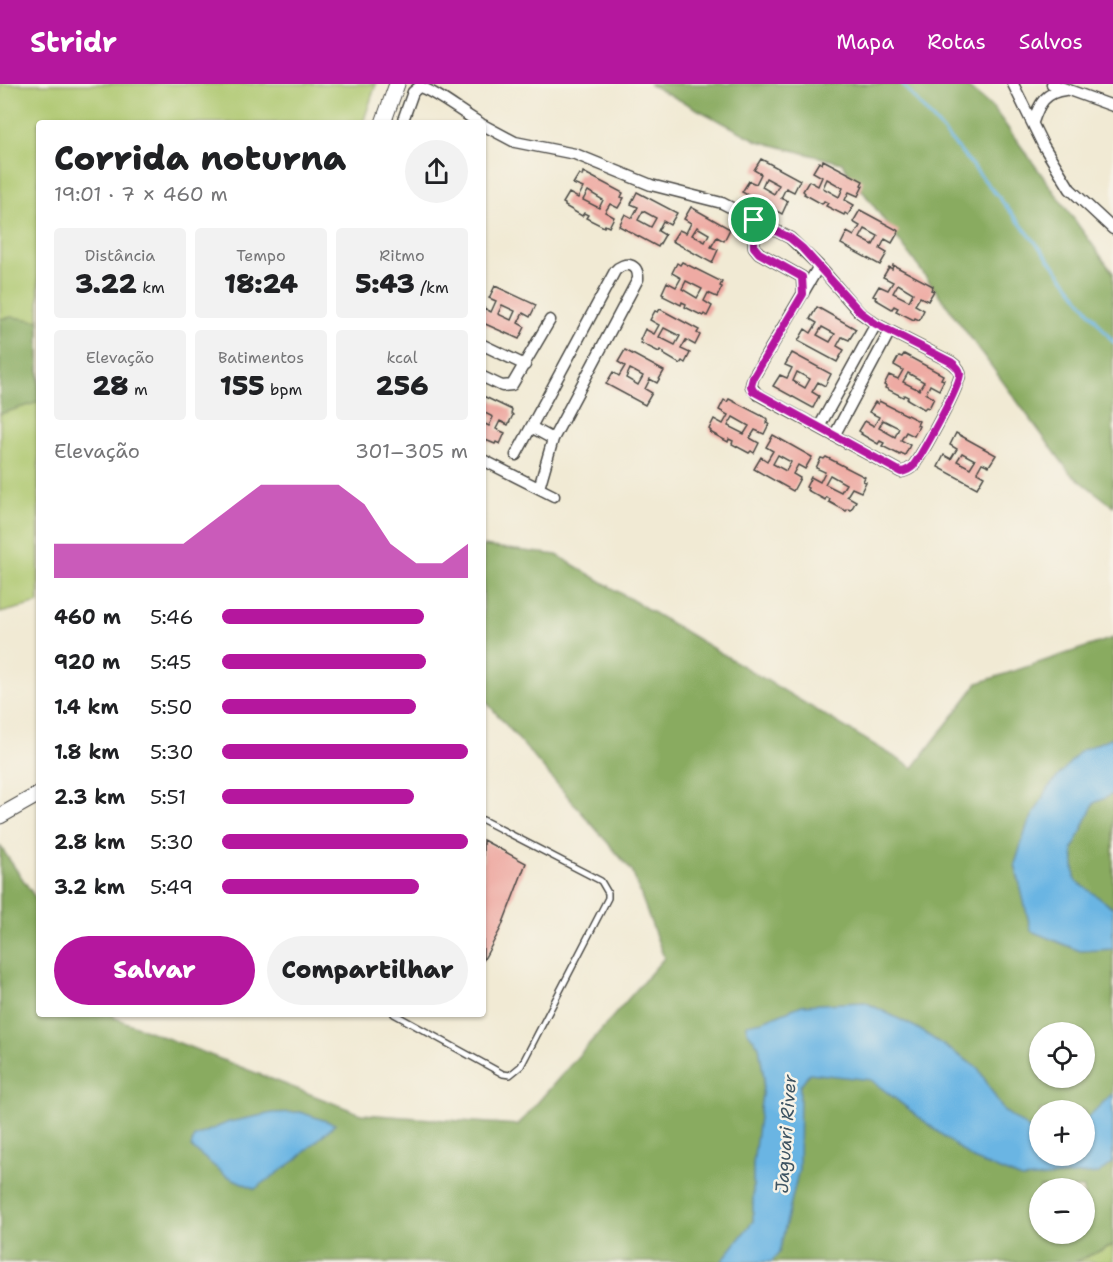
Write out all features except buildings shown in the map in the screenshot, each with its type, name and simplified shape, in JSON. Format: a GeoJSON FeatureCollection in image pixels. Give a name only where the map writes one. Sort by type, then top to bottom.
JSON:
{"type":"FeatureCollection","features":[{"type":"Feature","properties":{"kind":"street"},"geometry":{"type":"LineString","coordinates":[[384,120],[397,84]]}},
{"type":"Feature","properties":{"kind":"street"},"geometry":{"type":"LineString","coordinates":[[1013,84],[1043,145],[1070,189],[1113,230]]}},
{"type":"Feature","properties":{"kind":"street"},"geometry":{"type":"LineString","coordinates":[[1052,84],[1113,106]]}},
{"type":"Feature","properties":{"kind":"street"},"geometry":{"type":"LineString","coordinates":[[403,120],[413,92],[419,87],[430,91],[473,120]]}},
{"type":"Feature","properties":{"kind":"street"},"geometry":{"type":"LineString","coordinates":[[1033,122],[1038,105],[1046,97],[1054,91],[1070,89]]}},
{"type":"Feature","properties":{"kind":"street"},"geometry":{"type":"LineString","coordinates":[[486,127],[515,142],[575,154],[651,185],[722,203],[790,238],[819,266],[847,299],[876,324],[951,362],[957,368],[960,378],[945,411],[915,462],[905,471],[901,472],[757,394],[751,386],[753,378],[819,266]]}},
{"type":"Feature","properties":{"kind":"street"},"geometry":{"type":"LineString","coordinates":[[754,220],[754,247],[759,253],[802,277],[803,294]]}},
{"type":"Feature","properties":{"kind":"street"},"geometry":{"type":"LineString","coordinates":[[516,454],[615,271],[620,265],[634,266],[638,279],[553,440],[539,488]]}},
{"type":"Feature","properties":{"kind":"street"},"geometry":{"type":"LineString","coordinates":[[486,378],[508,387],[515,382],[550,320]]}},
{"type":"Feature","properties":{"kind":"street"},"geometry":{"type":"LineString","coordinates":[[819,428],[876,324]]}},
{"type":"Feature","properties":{"kind":"street"},"geometry":{"type":"LineString","coordinates":[[834,436],[890,331]]}},
{"type":"Feature","properties":{"kind":"street"},"geometry":{"type":"LineString","coordinates":[[486,346],[525,364]]}},
{"type":"Feature","properties":{"kind":"street"},"geometry":{"type":"LineString","coordinates":[[531,427],[553,440]]}},
{"type":"Feature","properties":{"kind":"street"},"geometry":{"type":"LineString","coordinates":[[486,462],[554,496]]}},
{"type":"Feature","properties":{"kind":"street"},"geometry":{"type":"LineString","coordinates":[[0,816],[36,796]]}},
{"type":"Feature","properties":{"kind":"lane"},"geometry":{"type":"LineString","coordinates":[[399,1017],[503,1074],[510,1075],[520,1066],[608,898],[608,893],[601,881],[486,822]]}},
{"type":"Feature","properties":{"kind":"green space"},"geometry":{"type":"Polygon","coordinates":[[[0,84],[376,84],[364,120],[36,120],[36,604],[0,613],[0,84]]]}},
{"type":"Feature","properties":{"kind":"green space"},"geometry":{"type":"Polygon","coordinates":[[[649,84],[964,84],[994,109],[1113,273],[1113,506],[1070,473],[842,163],[758,141],[649,84]]]}},
{"type":"Feature","properties":{"kind":"green space"},"geometry":{"type":"Polygon","coordinates":[[[12,317],[36,321],[36,403],[0,414],[0,319],[12,317]]]}},
{"type":"Feature","properties":{"kind":"green space"},"geometry":{"type":"Polygon","coordinates":[[[486,546],[557,555],[913,768],[978,683],[1113,638],[1113,1245],[1075,1262],[0,1262],[0,846],[36,899],[36,1017],[114,1017],[361,1114],[518,1125],[664,958],[632,871],[486,701],[486,546]]]}},
{"type":"Feature","properties":{"kind":"green space"},"geometry":{"type":"Polygon","coordinates":[[[1113,1245],[1113,1262],[1075,1262],[1113,1245]]]}},
{"type":"Feature","properties":{"kind":"water"},"geometry":{"type":"Polygon","coordinates":[[[1113,737],[1113,794],[1094,803],[1073,849],[1075,880],[1113,908],[1113,949],[1080,951],[1031,931],[1015,864],[1027,826],[1049,787],[1080,751],[1113,737]]]}},
{"type":"Feature","properties":{"kind":"water","name":"Jaguari River"},"geometry":{"type":"Polygon","coordinates":[[[865,1002],[917,1028],[978,1068],[1003,1110],[1029,1129],[1029,1166],[1095,1166],[1095,1110],[1113,1093],[1113,1162],[1099,1173],[1022,1179],[973,1159],[871,1080],[809,1073],[800,1086],[799,1169],[779,1253],[771,1262],[721,1262],[753,1221],[753,1164],[764,1078],[759,1046],[747,1031],[747,1024],[763,1021],[802,1005],[865,1002]]]}},
{"type":"Feature","properties":{"kind":"water"},"geometry":{"type":"Polygon","coordinates":[[[300,1112],[335,1124],[296,1160],[255,1189],[225,1175],[191,1147],[194,1137],[229,1122],[273,1113],[300,1112]]]}},
{"type":"Feature","properties":{"kind":"waterway"},"geometry":{"type":"LineString","coordinates":[[902,84],[1010,211],[1113,342]]}},
{"type":"Feature","properties":{"kind":"route"},"geometry":{"type":"LineString","coordinates":[[754,220],[790,238],[802,248],[847,299],[876,324],[951,362],[957,368],[960,378],[945,411],[915,462],[905,471],[901,472],[753,391],[751,386],[753,378],[803,294],[802,277],[759,253],[754,247],[754,220]]}}]}
